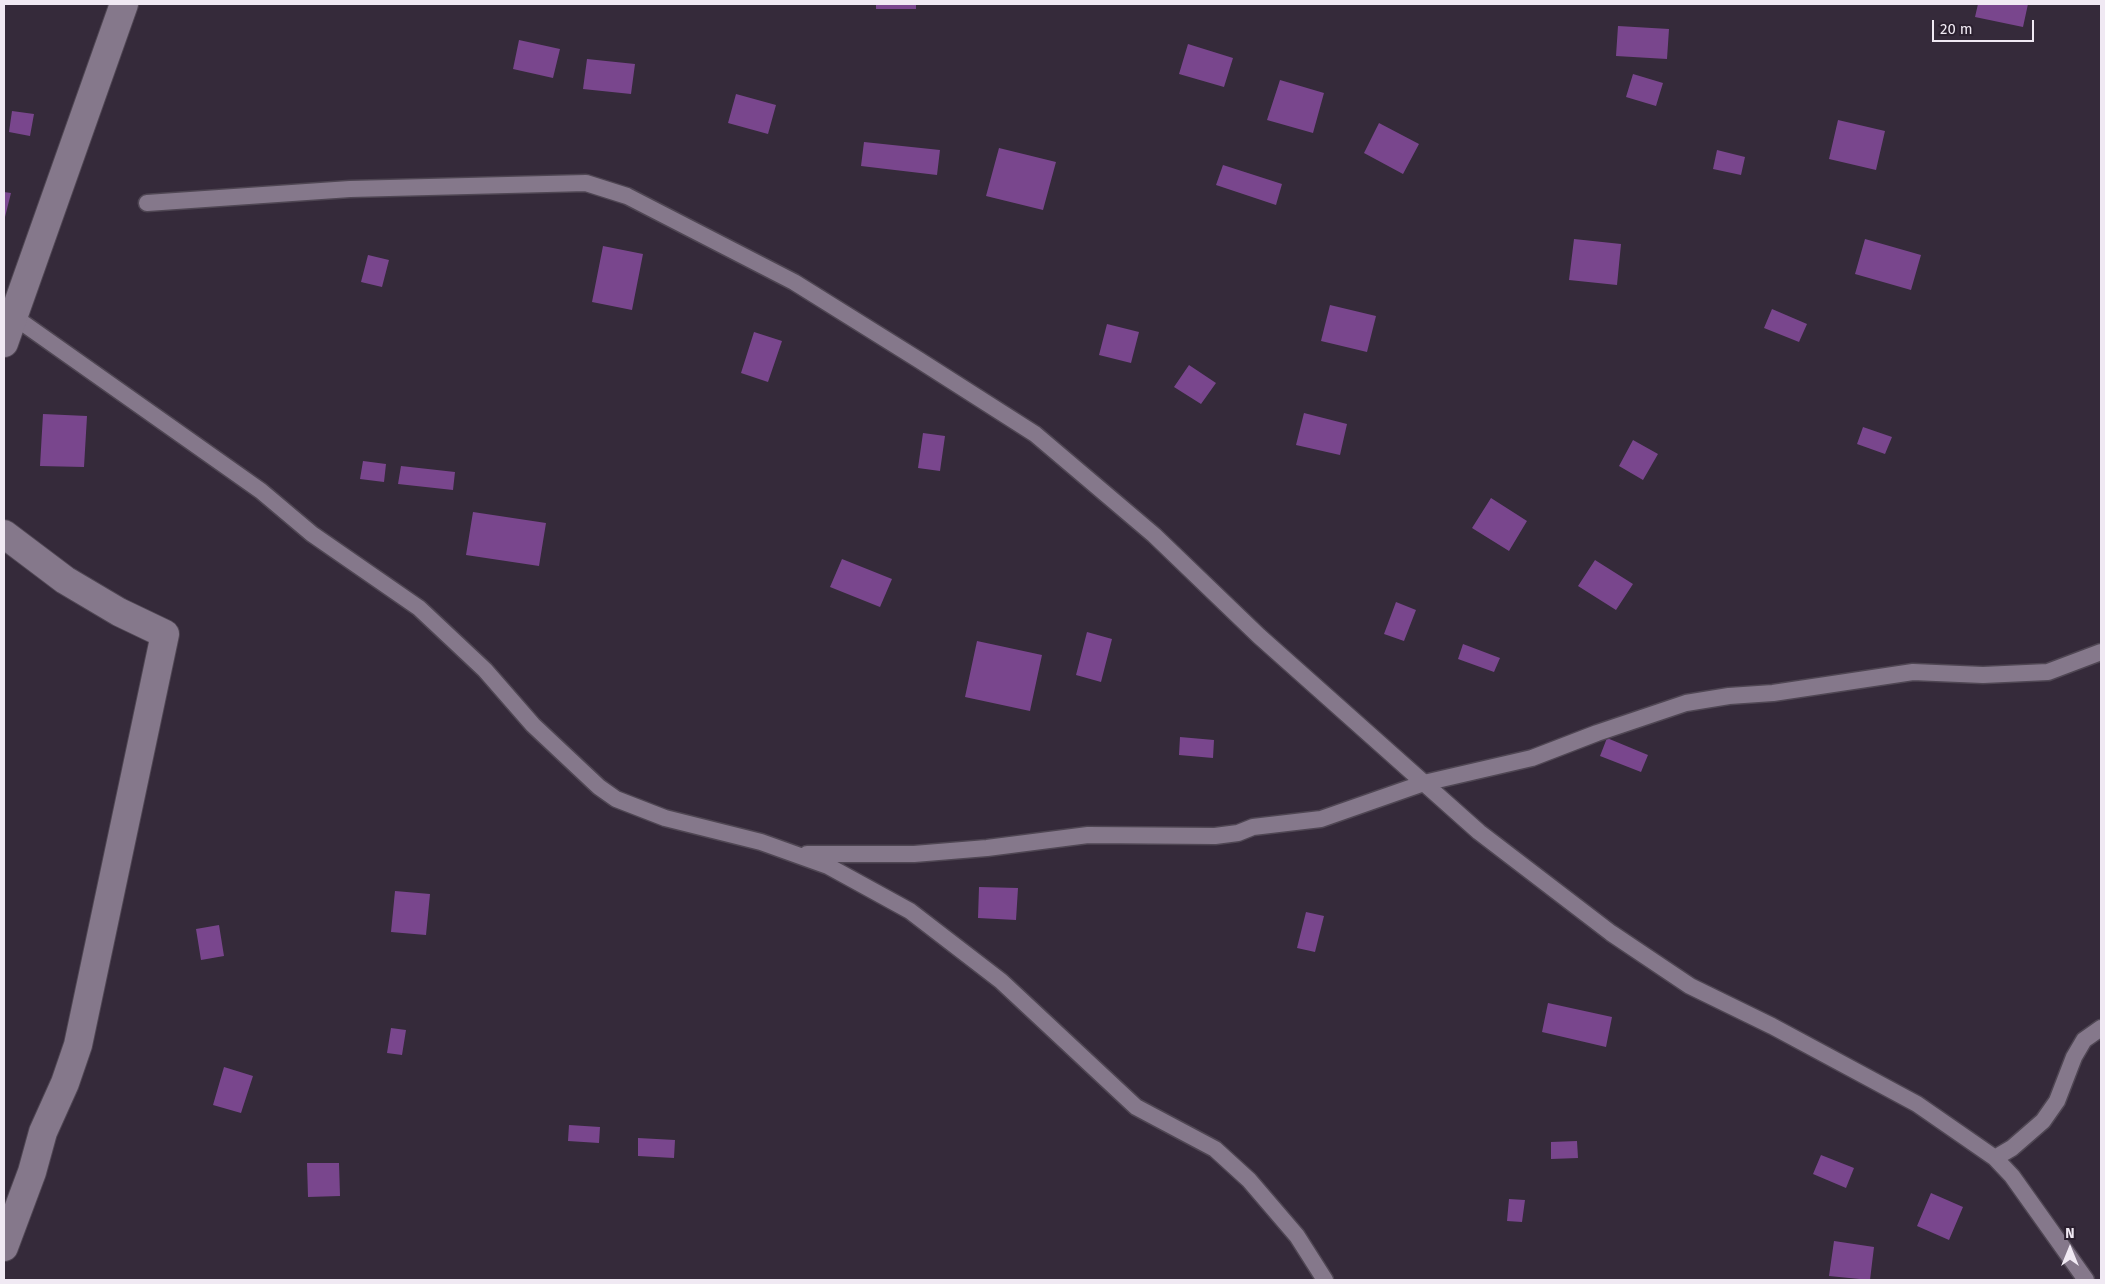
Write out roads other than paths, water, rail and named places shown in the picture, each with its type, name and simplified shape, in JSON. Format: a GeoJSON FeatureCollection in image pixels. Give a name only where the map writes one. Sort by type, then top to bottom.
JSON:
{"type":"FeatureCollection","features":[{"type":"Feature","properties":{"kind":"street"},"geometry":{"type":"LineString","coordinates":[[4,343],[124,4]]}},
{"type":"Feature","properties":{"kind":"street"},"geometry":{"type":"LineString","coordinates":[[4,534],[65,580],[119,612],[165,634],[78,1046],[65,1084],[43,1132],[32,1172],[4,1247]]}},
{"type":"Feature","properties":{"kind":"lane"},"geometry":{"type":"LineString","coordinates":[[147,202],[350,189],[586,183],[627,196],[794,282],[1035,434],[1154,535],[1259,636],[1479,832],[1611,933],[1690,986],[1772,1026],[1917,1104],[1995,1158],[2012,1176],[2086,1280]]}},
{"type":"Feature","properties":{"kind":"lane"},"geometry":{"type":"LineString","coordinates":[[13,316],[260,491],[312,534],[419,608],[485,670],[532,725],[599,787],[616,799],[665,818],[761,842],[828,866],[910,910],[1001,981],[1136,1107],[1215,1149],[1249,1180],[1297,1236],[1325,1280]]}},
{"type":"Feature","properties":{"kind":"lane"},"geometry":{"type":"LineString","coordinates":[[795,854],[914,854],[987,848],[1088,835],[1215,836],[1238,833],[1253,827],[1321,819],[1424,783],[1532,758],[1597,733],[1686,703],[1729,696],[1774,693],[1912,672],[1983,675],[2048,672],[2101,652]]}},
{"type":"Feature","properties":{"kind":"lane"},"geometry":{"type":"LineString","coordinates":[[1995,1158],[2012,1148],[2043,1121],[2056,1101],[2074,1057],[2084,1040],[2101,1028]]}}]}
